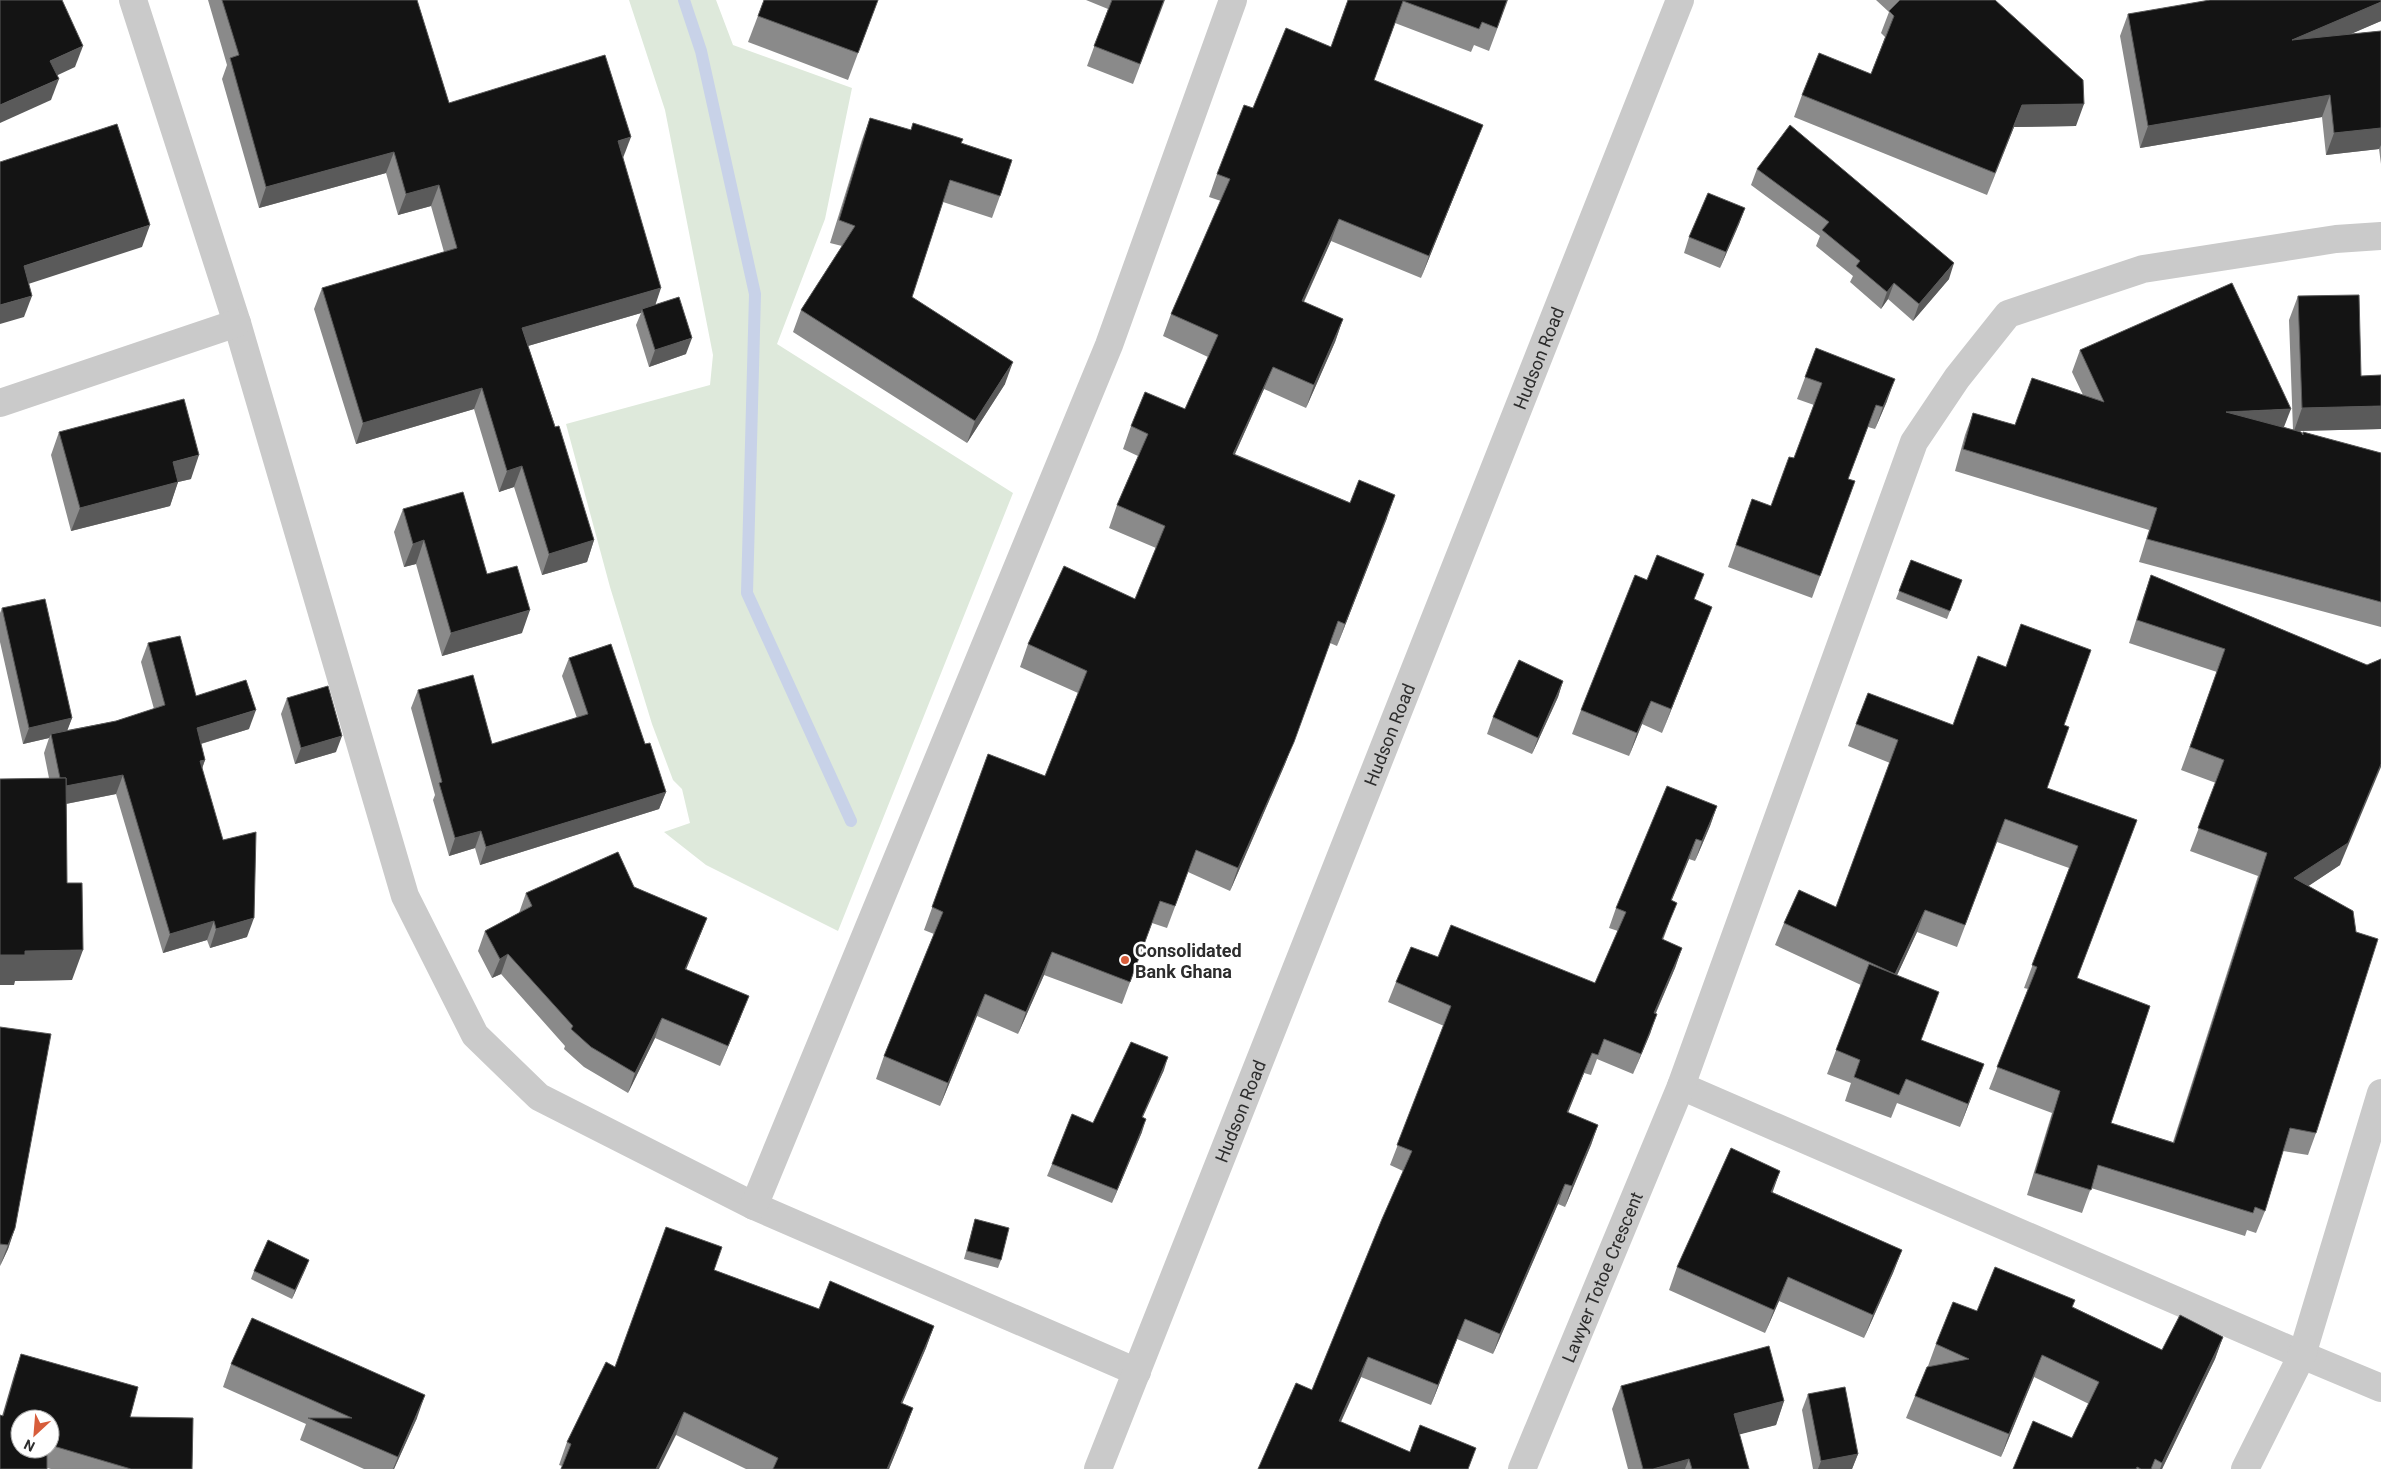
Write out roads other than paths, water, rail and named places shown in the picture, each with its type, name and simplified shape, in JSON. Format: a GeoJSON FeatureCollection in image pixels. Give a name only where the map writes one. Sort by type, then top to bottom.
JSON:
{"type":"FeatureCollection","features":[{"type":"Feature","properties":{"kind":"street"},"geometry":{"type":"LineString","coordinates":[[133,0],[237,323],[405,896],[475,1035],[539,1097],[754,1206],[1137,1372]]}},
{"type":"Feature","properties":{"kind":"street"},"geometry":{"type":"LineString","coordinates":[[754,1206],[1109,345],[1233,0]]}},
{"type":"Feature","properties":{"kind":"street","name":"Hudson Road"},"geometry":{"type":"LineString","coordinates":[[1098,1469],[1680,0]]}},
{"type":"Feature","properties":{"kind":"street","name":"Lawyer Totoe Crescent"},"geometry":{"type":"LineString","coordinates":[[1522,1469],[1681,1086],[1914,442],[1957,378],[2008,314],[2143,269],[2336,239],[2381,236]]}},
{"type":"Feature","properties":{"kind":"street"},"geometry":{"type":"LineString","coordinates":[[0,403],[237,323]]}},
{"type":"Feature","properties":{"kind":"street"},"geometry":{"type":"LineString","coordinates":[[1681,1086],[2381,1388]]}},
{"type":"Feature","properties":{"kind":"street"},"geometry":{"type":"LineString","coordinates":[[2245,1469],[2302,1355],[2381,1093]]}},
{"type":"Feature","properties":{"kind":"waterway"},"geometry":{"type":"LineString","coordinates":[[684,0],[701,51],[755,294],[747,593],[851,821]]}},
{"type":"Feature","properties":{"kind":"place","name":"Consolidated Bank Ghana"},"geometry":{"type":"Point","coordinates":[1125,960]}}]}
